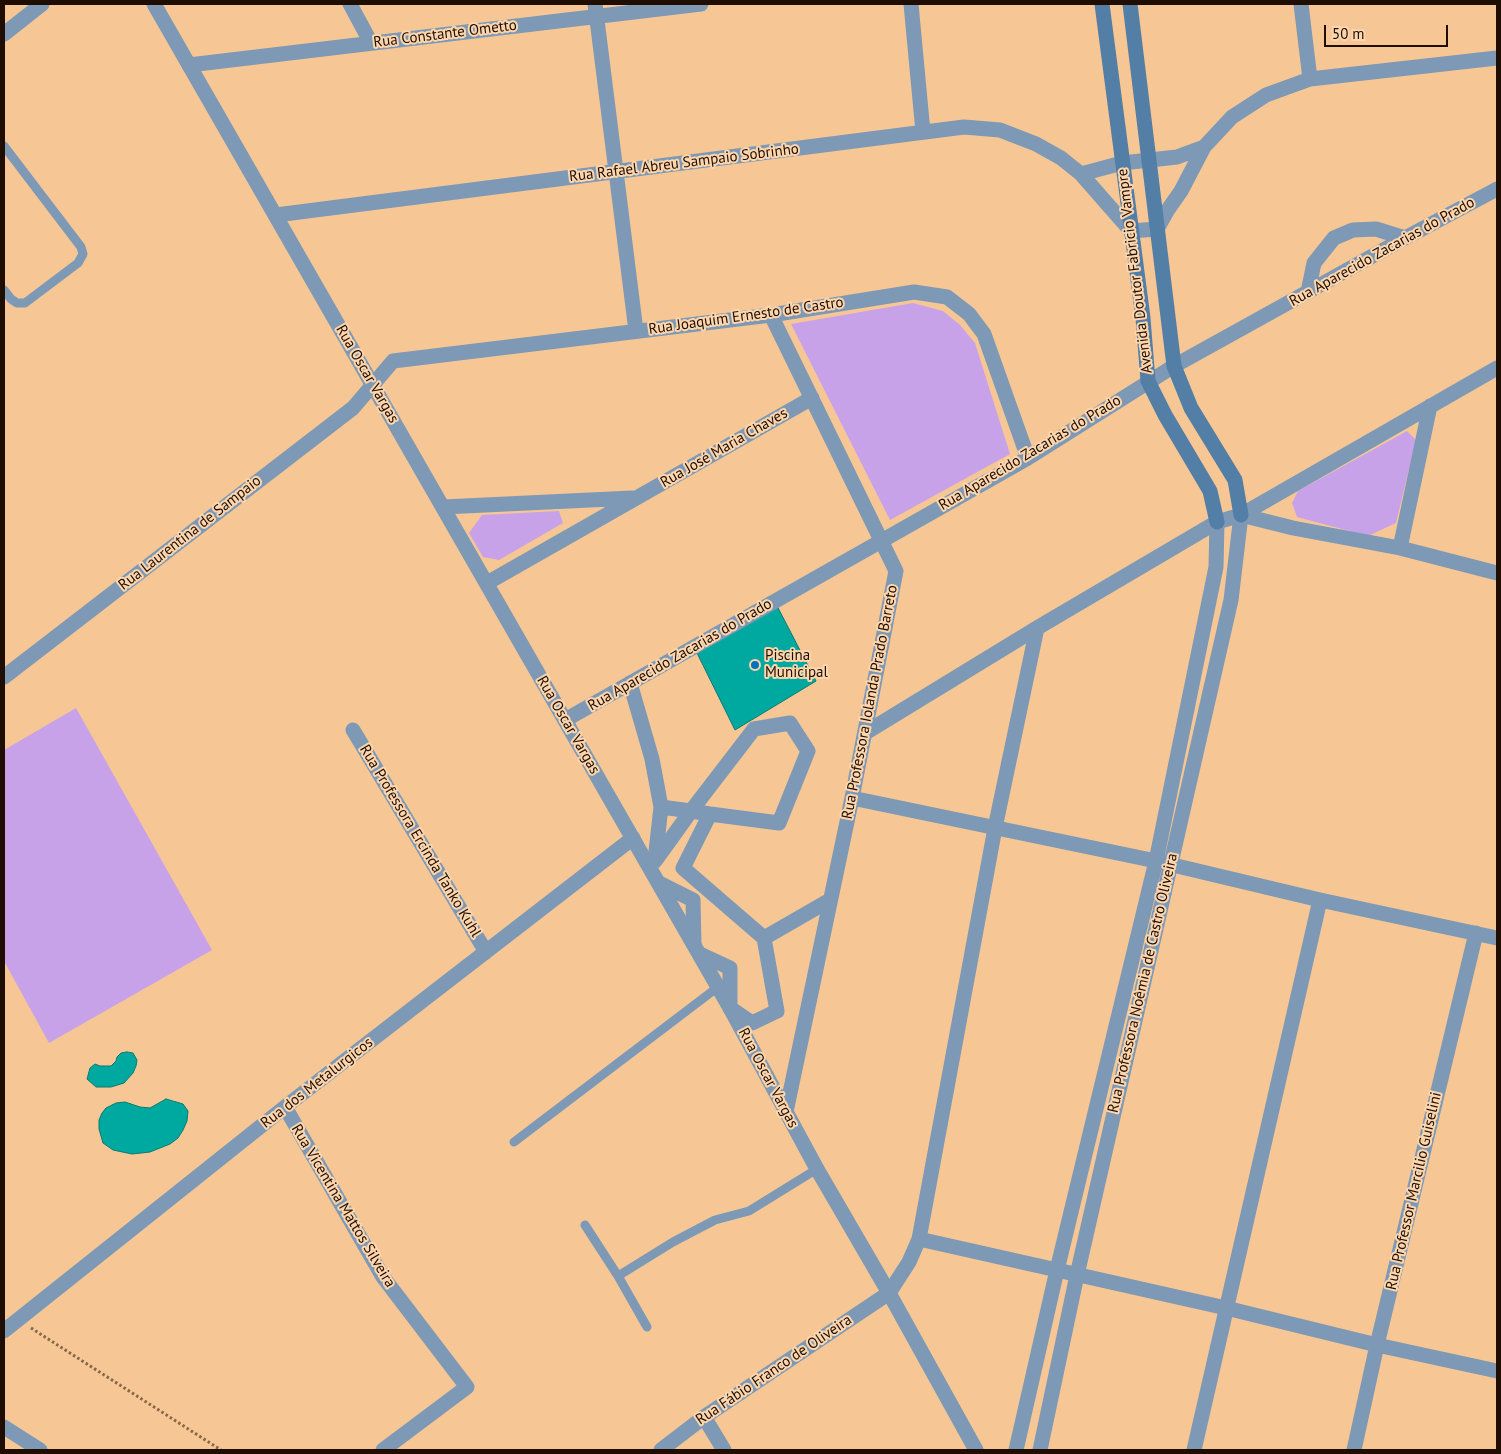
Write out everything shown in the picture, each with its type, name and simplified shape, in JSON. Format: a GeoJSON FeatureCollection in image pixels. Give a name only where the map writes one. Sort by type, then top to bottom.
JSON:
{"type":"FeatureCollection","features":[{"type":"Feature","properties":{"kind":"main road","name":"Avenida Doutor Fabricio Vampre"},"geometry":{"type":"LineString","coordinates":[[1102,4],[1143,318],[1148,381],[1210,491],[1217,522]]}},
{"type":"Feature","properties":{"kind":"main road","name":"Avenida Doutor Fabricio Vampre"},"geometry":{"type":"LineString","coordinates":[[1130,4],[1174,366],[1192,408],[1235,480],[1241,515]]}},
{"type":"Feature","properties":{"kind":"street"},"geometry":{"type":"LineString","coordinates":[[4,34],[42,4]]}},
{"type":"Feature","properties":{"kind":"street","name":"Rua Oscar Vargas"},"geometry":{"type":"LineString","coordinates":[[154,4],[633,838],[656,873],[817,1169],[889,1292],[976,1450]]}},
{"type":"Feature","properties":{"kind":"street"},"geometry":{"type":"LineString","coordinates":[[350,4],[371,43]]}},
{"type":"Feature","properties":{"kind":"street","name":"Rua Constante Ometto"},"geometry":{"type":"LineString","coordinates":[[189,65],[371,43],[596,10],[701,4]]}},
{"type":"Feature","properties":{"kind":"street"},"geometry":{"type":"LineString","coordinates":[[911,4],[923,132]]}},
{"type":"Feature","properties":{"kind":"street"},"geometry":{"type":"LineString","coordinates":[[1301,4],[1310,79]]}},
{"type":"Feature","properties":{"kind":"street"},"geometry":{"type":"LineString","coordinates":[[596,10],[636,331]]}},
{"type":"Feature","properties":{"kind":"street"},"geometry":{"type":"LineString","coordinates":[[1132,231],[1157,229],[1181,191],[1204,146],[1232,117],[1266,95],[1310,79],[1497,58]]}},
{"type":"Feature","properties":{"kind":"street","name":"Rua Rafael Abreu Sampaio Sobrinho"},"geometry":{"type":"LineString","coordinates":[[276,215],[964,127],[1000,130],[1036,144],[1061,158],[1081,174],[1132,231]]}},
{"type":"Feature","properties":{"kind":"street"},"geometry":{"type":"LineString","coordinates":[[1081,174],[1122,163],[1177,157],[1204,146]]}},
{"type":"Feature","properties":{"kind":"street","name":"Rua Aparecido Zacarias do Prado"},"geometry":{"type":"LineString","coordinates":[[565,720],[1028,458],[1174,366],[1497,189]]}},
{"type":"Feature","properties":{"kind":"street"},"geometry":{"type":"LineString","coordinates":[[1308,292],[1314,263],[1334,238],[1353,230],[1376,229],[1405,238]]}},
{"type":"Feature","properties":{"kind":"street","name":"Rua Joaquim Ernesto de Castro"},"geometry":{"type":"LineString","coordinates":[[373,385],[393,361],[771,314],[914,292],[947,297],[969,314],[984,334],[1028,458]]}},
{"type":"Feature","properties":{"kind":"street","name":"Rua Professora Iolanda Prado Barreto"},"geometry":{"type":"LineString","coordinates":[[771,314],[896,571],[852,798],[786,1112]]}},
{"type":"Feature","properties":{"kind":"street"},"geometry":{"type":"LineString","coordinates":[[865,733],[1037,628],[1217,522],[1241,515],[1497,368]]}},
{"type":"Feature","properties":{"kind":"street","name":"Rua Laurentina de Sampaio"},"geometry":{"type":"LineString","coordinates":[[4,677],[353,408],[373,385]]}},
{"type":"Feature","properties":{"kind":"street","name":"Rua José Maria Chaves"},"geometry":{"type":"LineString","coordinates":[[487,583],[812,398]]}},
{"type":"Feature","properties":{"kind":"street"},"geometry":{"type":"LineString","coordinates":[[1400,548],[1430,406]]}},
{"type":"Feature","properties":{"kind":"street","name":"Rua José Maria Chaves"},"geometry":{"type":"LineString","coordinates":[[443,507],[636,498]]}},
{"type":"Feature","properties":{"kind":"street"},"geometry":{"type":"LineString","coordinates":[[1241,515],[1293,528],[1400,548],[1497,573]]}},
{"type":"Feature","properties":{"kind":"street","name":"Rua Professora Noêmia de Castro Oliveira"},"geometry":{"type":"LineString","coordinates":[[1016,1450],[1057,1270],[1230,600],[1241,515]]}},
{"type":"Feature","properties":{"kind":"street","name":"Rua Professora Noêmia de Castro Oliveira"},"geometry":{"type":"LineString","coordinates":[[1040,1450],[1163,863],[1216,567],[1217,522]]}},
{"type":"Feature","properties":{"kind":"street"},"geometry":{"type":"LineString","coordinates":[[889,1292],[909,1262],[919,1239],[996,828],[1037,628]]}},
{"type":"Feature","properties":{"kind":"street"},"geometry":{"type":"LineString","coordinates":[[630,683],[652,759],[661,807],[656,873]]}},
{"type":"Feature","properties":{"kind":"street"},"geometry":{"type":"LineString","coordinates":[[656,873],[691,811],[754,729],[790,723],[808,751],[779,823],[710,814],[691,811],[661,807]]}},
{"type":"Feature","properties":{"kind":"street","name":"Rua Professora Ercinda Tanko Kuhl"},"geometry":{"type":"LineString","coordinates":[[353,730],[486,952]]}},
{"type":"Feature","properties":{"kind":"street"},"geometry":{"type":"LineString","coordinates":[[852,798],[1163,863],[1320,900],[1497,938]]}},
{"type":"Feature","properties":{"kind":"street"},"geometry":{"type":"LineString","coordinates":[[656,873],[693,900],[697,949],[730,968],[730,1008],[752,1023],[777,1011],[764,938],[683,868],[710,814]]}},
{"type":"Feature","properties":{"kind":"street","name":"Rua dos Metalurgicos"},"geometry":{"type":"LineString","coordinates":[[4,1331],[285,1107],[633,838]]}},
{"type":"Feature","properties":{"kind":"street"},"geometry":{"type":"LineString","coordinates":[[764,938],[830,900]]}},
{"type":"Feature","properties":{"kind":"street"},"geometry":{"type":"LineString","coordinates":[[1194,1450],[1320,900]]}},
{"type":"Feature","properties":{"kind":"street","name":"Rua Professor Marcilio Guiselini"},"geometry":{"type":"LineString","coordinates":[[1354,1450],[1377,1346],[1476,933]]}},
{"type":"Feature","properties":{"kind":"street","name":"Rua Vicentina Mattos Silveira"},"geometry":{"type":"LineString","coordinates":[[285,1107],[383,1277],[467,1387],[383,1450]]}},
{"type":"Feature","properties":{"kind":"street"},"geometry":{"type":"LineString","coordinates":[[919,1239],[1226,1308],[1377,1346],[1497,1371]]}},
{"type":"Feature","properties":{"kind":"street","name":"Rua Fábio Franco de Oliveira"},"geometry":{"type":"LineString","coordinates":[[661,1450],[704,1417],[889,1292]]}},
{"type":"Feature","properties":{"kind":"street"},"geometry":{"type":"LineString","coordinates":[[704,1417],[724,1450]]}},
{"type":"Feature","properties":{"kind":"street"},"geometry":{"type":"LineString","coordinates":[[4,1427],[40,1450]]}},
{"type":"Feature","properties":{"kind":"lane"},"geometry":{"type":"LineString","coordinates":[[4,146],[81,247],[83,254],[78,263],[24,303],[17,303],[11,300],[4,290]]}},
{"type":"Feature","properties":{"kind":"lane"},"geometry":{"type":"LineString","coordinates":[[514,1142],[718,986]]}},
{"type":"Feature","properties":{"kind":"lane"},"geometry":{"type":"LineString","coordinates":[[618,1276],[673,1242],[716,1220],[749,1211],[817,1169]]}},
{"type":"Feature","properties":{"kind":"lane"},"geometry":{"type":"LineString","coordinates":[[585,1225],[648,1327]]}},
{"type":"Feature","properties":{"kind":"path"},"geometry":{"type":"LineString","coordinates":[[18,1320],[221,1450]]}},
{"type":"Feature","properties":{"kind":"shaded area"},"geometry":{"type":"Polygon","coordinates":[[[913,303],[943,311],[960,325],[975,343],[1010,454],[890,520],[791,324],[913,303]]]}},
{"type":"Feature","properties":{"kind":"shaded area"},"geometry":{"type":"Polygon","coordinates":[[[1407,431],[1416,440],[1396,523],[1368,536],[1297,517],[1292,503],[1298,491],[1407,431]]]}},
{"type":"Feature","properties":{"kind":"shaded area"},"geometry":{"type":"Polygon","coordinates":[[[559,511],[563,523],[499,560],[483,557],[469,533],[482,515],[559,511]]]}},
{"type":"Feature","properties":{"kind":"shaded area"},"geometry":{"type":"Polygon","coordinates":[[[76,708],[212,950],[49,1043],[4,961],[4,750],[76,708]]]}},
{"type":"Feature","properties":{"kind":"water","name":"Piscina Municipal"},"geometry":{"type":"Polygon","coordinates":[[[776,604],[816,681],[735,730],[695,649],[776,604]]]}},
{"type":"Feature","properties":{"kind":"water"},"geometry":{"type":"Polygon","coordinates":[[[121,1053],[133,1053],[137,1060],[133,1073],[124,1083],[111,1087],[96,1087],[87,1079],[90,1068],[95,1064],[111,1066],[121,1053]]]}},
{"type":"Feature","properties":{"kind":"water"},"geometry":{"type":"Polygon","coordinates":[[[166,1099],[183,1104],[188,1111],[187,1121],[183,1130],[178,1138],[170,1144],[150,1152],[132,1154],[113,1150],[103,1143],[99,1129],[99,1120],[106,1108],[116,1103],[125,1102],[150,1108],[166,1099]]]}},
{"type":"Feature","properties":{"kind":"place","name":"Piscina Municipal"},"geometry":{"type":"Point","coordinates":[755,665]}}]}
